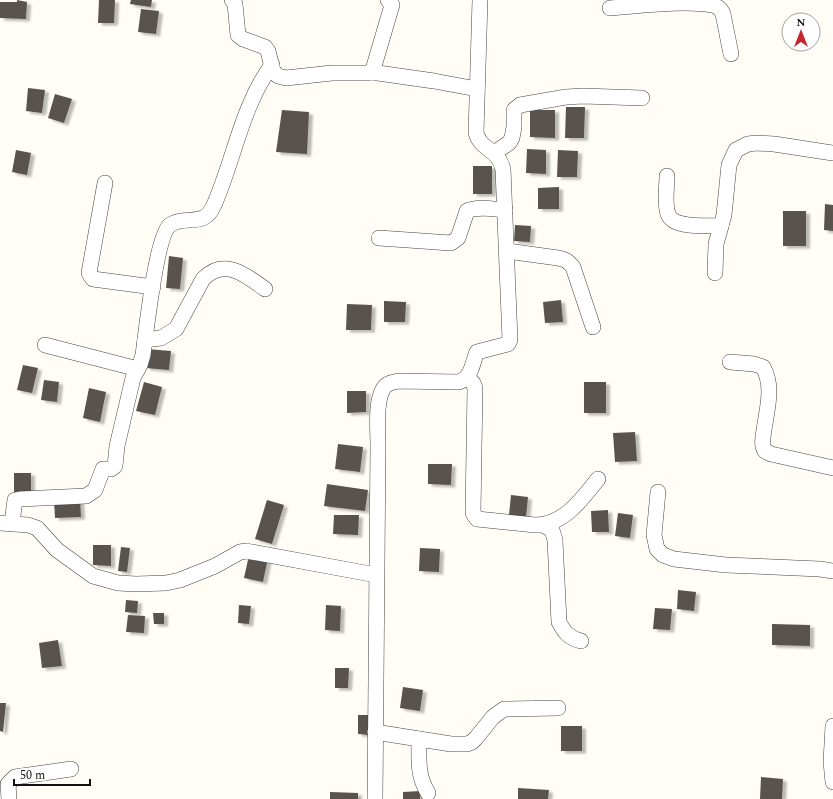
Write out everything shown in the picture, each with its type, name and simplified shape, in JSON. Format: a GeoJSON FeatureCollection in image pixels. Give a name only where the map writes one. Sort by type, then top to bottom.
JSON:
{"type":"FeatureCollection","features":[{"type":"Feature","properties":{"kind":"street"},"geometry":{"type":"LineString","coordinates":[[232,0],[235,4],[238,35],[243,39],[264,47],[268,51],[275,74],[286,78],[332,73],[372,73],[401,76],[477,89]]}},
{"type":"Feature","properties":{"kind":"street"},"geometry":{"type":"LineString","coordinates":[[372,73],[392,5],[388,0]]}},
{"type":"Feature","properties":{"kind":"street"},"geometry":{"type":"LineString","coordinates":[[375,799],[376,574],[379,402],[381,394],[384,388],[389,384],[398,381],[460,382],[468,378],[477,352],[508,344],[510,340],[503,168],[500,160],[480,142],[476,133],[480,0]]}},
{"type":"Feature","properties":{"kind":"street"},"geometry":{"type":"LineString","coordinates":[[610,8],[678,2],[712,5],[722,10],[731,54]]}},
{"type":"Feature","properties":{"kind":"street"},"geometry":{"type":"LineString","coordinates":[[272,65],[258,84],[229,168],[212,211],[203,219],[175,222],[169,226],[160,246],[143,355],[133,378],[117,446],[114,467],[103,470],[95,490],[86,496],[15,500],[6,523],[28,525],[37,528],[57,550],[93,576],[118,583],[166,584],[215,566],[240,552],[246,551],[376,574]]}},
{"type":"Feature","properties":{"kind":"street"},"geometry":{"type":"LineString","coordinates":[[494,153],[511,141],[514,133],[514,110],[520,105],[583,96],[642,98]]}},
{"type":"Feature","properties":{"kind":"street"},"geometry":{"type":"LineString","coordinates":[[715,273],[716,244],[724,215],[729,166],[736,150],[742,146],[756,143],[774,144],[833,153]]}},
{"type":"Feature","properties":{"kind":"street"},"geometry":{"type":"LineString","coordinates":[[667,176],[667,207],[670,219],[678,224],[721,226]]}},
{"type":"Feature","properties":{"kind":"street"},"geometry":{"type":"LineString","coordinates":[[105,183],[89,273],[93,279],[153,287]]}},
{"type":"Feature","properties":{"kind":"street"},"geometry":{"type":"LineString","coordinates":[[379,238],[451,243],[458,238],[467,211],[471,209],[505,210]]}},
{"type":"Feature","properties":{"kind":"street"},"geometry":{"type":"LineString","coordinates":[[507,251],[564,259],[569,262],[573,267],[593,327]]}},
{"type":"Feature","properties":{"kind":"street"},"geometry":{"type":"LineString","coordinates":[[145,340],[161,338],[176,329],[203,279],[209,272],[220,269],[238,271],[264,290]]}},
{"type":"Feature","properties":{"kind":"street"},"geometry":{"type":"LineString","coordinates":[[45,345],[138,369]]}},
{"type":"Feature","properties":{"kind":"street"},"geometry":{"type":"LineString","coordinates":[[730,362],[754,364],[763,367],[766,373],[769,388],[762,444],[765,451],[771,454],[833,468]]}},
{"type":"Feature","properties":{"kind":"street"},"geometry":{"type":"LineString","coordinates":[[468,378],[475,388],[474,506],[475,516],[477,519],[535,525],[543,524],[565,515],[573,509],[598,479]]}},
{"type":"Feature","properties":{"kind":"street"},"geometry":{"type":"LineString","coordinates":[[658,492],[654,535],[657,549],[663,555],[674,559],[726,565],[820,569],[833,571]]}},
{"type":"Feature","properties":{"kind":"street"},"geometry":{"type":"LineString","coordinates":[[543,524],[552,530],[555,540],[558,622],[569,636],[580,641]]}},
{"type":"Feature","properties":{"kind":"street"},"geometry":{"type":"LineString","coordinates":[[375,732],[451,744],[467,744],[472,742],[493,717],[504,709],[558,708]]}},
{"type":"Feature","properties":{"kind":"street"},"geometry":{"type":"LineString","coordinates":[[833,726],[831,762],[833,782]]}},
{"type":"Feature","properties":{"kind":"street"},"geometry":{"type":"LineString","coordinates":[[419,739],[422,783],[428,793]]}},
{"type":"Feature","properties":{"kind":"street"},"geometry":{"type":"LineString","coordinates":[[9,799],[8,784],[15,777],[71,769]]}},
{"type":"Feature","properties":{"kind":"building"},"geometry":{"type":"Polygon","coordinates":[[[17,0],[27,2],[26,19],[0,18],[0,2],[17,2],[17,0]]]}},
{"type":"Feature","properties":{"kind":"building"},"geometry":{"type":"Polygon","coordinates":[[[99,0],[115,0],[114,23],[98,23],[99,0]]]}},
{"type":"Feature","properties":{"kind":"building"},"geometry":{"type":"Polygon","coordinates":[[[131,0],[152,0],[151,7],[130,4],[131,0]]]}},
{"type":"Feature","properties":{"kind":"building"},"geometry":{"type":"Polygon","coordinates":[[[141,9],[159,11],[156,34],[138,32],[141,9]]]}},
{"type":"Feature","properties":{"kind":"building"},"geometry":{"type":"Polygon","coordinates":[[[28,88],[45,90],[42,113],[26,111],[28,88]]]}},
{"type":"Feature","properties":{"kind":"building"},"geometry":{"type":"Polygon","coordinates":[[[55,94],[72,99],[64,123],[48,118],[55,94]]]}},
{"type":"Feature","properties":{"kind":"building"},"geometry":{"type":"Polygon","coordinates":[[[566,107],[585,107],[584,138],[565,138],[566,107]]]}},
{"type":"Feature","properties":{"kind":"building"},"geometry":{"type":"Polygon","coordinates":[[[282,110],[309,112],[307,154],[276,152],[282,110]]]}},
{"type":"Feature","properties":{"kind":"building"},"geometry":{"type":"Polygon","coordinates":[[[530,110],[555,110],[555,138],[530,137],[530,110]]]}},
{"type":"Feature","properties":{"kind":"building"},"geometry":{"type":"Polygon","coordinates":[[[527,149],[546,150],[546,174],[526,173],[527,149]]]}},
{"type":"Feature","properties":{"kind":"building"},"geometry":{"type":"Polygon","coordinates":[[[16,150],[31,153],[27,175],[12,172],[16,150]]]}},
{"type":"Feature","properties":{"kind":"building"},"geometry":{"type":"Polygon","coordinates":[[[558,150],[578,151],[577,177],[557,177],[558,150]]]}},
{"type":"Feature","properties":{"kind":"building"},"geometry":{"type":"Polygon","coordinates":[[[473,166],[492,166],[492,194],[473,194],[473,166]]]}},
{"type":"Feature","properties":{"kind":"building"},"geometry":{"type":"Polygon","coordinates":[[[559,187],[559,209],[538,209],[538,188],[559,187]]]}},
{"type":"Feature","properties":{"kind":"building"},"geometry":{"type":"Polygon","coordinates":[[[825,204],[833,205],[833,231],[824,230],[825,204]]]}},
{"type":"Feature","properties":{"kind":"building"},"geometry":{"type":"Polygon","coordinates":[[[783,211],[806,211],[806,246],[783,246],[783,211]]]}},
{"type":"Feature","properties":{"kind":"building"},"geometry":{"type":"Polygon","coordinates":[[[515,225],[531,226],[530,242],[514,241],[515,225]]]}},
{"type":"Feature","properties":{"kind":"building"},"geometry":{"type":"Polygon","coordinates":[[[169,256],[183,258],[180,289],[166,288],[169,256]]]}},
{"type":"Feature","properties":{"kind":"building"},"geometry":{"type":"Polygon","coordinates":[[[561,300],[563,322],[545,323],[543,302],[561,300]]]}},
{"type":"Feature","properties":{"kind":"building"},"geometry":{"type":"Polygon","coordinates":[[[384,301],[406,302],[405,322],[384,322],[384,301]]]}},
{"type":"Feature","properties":{"kind":"building"},"geometry":{"type":"Polygon","coordinates":[[[347,304],[372,305],[371,330],[346,330],[347,304]]]}},
{"type":"Feature","properties":{"kind":"building"},"geometry":{"type":"Polygon","coordinates":[[[147,349],[171,351],[169,370],[146,368],[147,349]]]}},
{"type":"Feature","properties":{"kind":"building"},"geometry":{"type":"Polygon","coordinates":[[[23,365],[38,368],[32,393],[17,390],[23,365]]]}},
{"type":"Feature","properties":{"kind":"building"},"geometry":{"type":"Polygon","coordinates":[[[44,380],[59,382],[57,402],[41,400],[44,380]]]}},
{"type":"Feature","properties":{"kind":"building"},"geometry":{"type":"Polygon","coordinates":[[[144,382],[162,387],[155,415],[136,411],[144,382]]]}},
{"type":"Feature","properties":{"kind":"building"},"geometry":{"type":"Polygon","coordinates":[[[584,382],[606,382],[606,413],[584,413],[584,382]]]}},
{"type":"Feature","properties":{"kind":"building"},"geometry":{"type":"Polygon","coordinates":[[[89,388],[106,392],[100,422],[83,418],[89,388]]]}},
{"type":"Feature","properties":{"kind":"building"},"geometry":{"type":"Polygon","coordinates":[[[347,391],[366,391],[366,412],[347,413],[347,391]]]}},
{"type":"Feature","properties":{"kind":"building"},"geometry":{"type":"Polygon","coordinates":[[[635,432],[637,461],[615,462],[613,433],[635,432]]]}},
{"type":"Feature","properties":{"kind":"building"},"geometry":{"type":"Polygon","coordinates":[[[338,444],[363,447],[360,472],[335,469],[338,444]]]}},
{"type":"Feature","properties":{"kind":"building"},"geometry":{"type":"Polygon","coordinates":[[[428,464],[452,464],[451,485],[428,484],[428,464]]]}},
{"type":"Feature","properties":{"kind":"building"},"geometry":{"type":"Polygon","coordinates":[[[14,473],[31,473],[31,493],[14,493],[14,473]]]}},
{"type":"Feature","properties":{"kind":"building"},"geometry":{"type":"Polygon","coordinates":[[[327,484],[368,490],[365,511],[324,506],[327,484]]]}},
{"type":"Feature","properties":{"kind":"building"},"geometry":{"type":"Polygon","coordinates":[[[511,495],[528,497],[526,517],[509,515],[511,495]]]}},
{"type":"Feature","properties":{"kind":"building"},"geometry":{"type":"Polygon","coordinates":[[[80,499],[81,517],[55,518],[54,500],[80,499]]]}},
{"type":"Feature","properties":{"kind":"building"},"geometry":{"type":"Polygon","coordinates":[[[267,500],[284,505],[272,544],[255,539],[267,500]]]}},
{"type":"Feature","properties":{"kind":"building"},"geometry":{"type":"Polygon","coordinates":[[[608,510],[609,532],[592,532],[591,511],[608,510]]]}},
{"type":"Feature","properties":{"kind":"building"},"geometry":{"type":"Polygon","coordinates":[[[618,513],[633,515],[630,538],[615,536],[618,513]]]}},
{"type":"Feature","properties":{"kind":"building"},"geometry":{"type":"Polygon","coordinates":[[[334,515],[359,515],[358,535],[333,534],[334,515]]]}},
{"type":"Feature","properties":{"kind":"building"},"geometry":{"type":"Polygon","coordinates":[[[93,545],[111,545],[111,566],[93,565],[93,545]]]}},
{"type":"Feature","properties":{"kind":"building"},"geometry":{"type":"Polygon","coordinates":[[[121,547],[130,548],[127,572],[118,571],[121,547]]]}},
{"type":"Feature","properties":{"kind":"building"},"geometry":{"type":"Polygon","coordinates":[[[420,548],[440,549],[439,572],[419,571],[420,548]]]}},
{"type":"Feature","properties":{"kind":"building"},"geometry":{"type":"Polygon","coordinates":[[[249,555],[268,558],[263,582],[244,578],[249,555]]]}},
{"type":"Feature","properties":{"kind":"building"},"geometry":{"type":"Polygon","coordinates":[[[678,590],[696,592],[694,611],[677,609],[678,590]]]}},
{"type":"Feature","properties":{"kind":"building"},"geometry":{"type":"Polygon","coordinates":[[[126,600],[138,601],[137,613],[125,612],[126,600]]]}},
{"type":"Feature","properties":{"kind":"building"},"geometry":{"type":"Polygon","coordinates":[[[239,605],[251,606],[249,624],[238,623],[239,605]]]}},
{"type":"Feature","properties":{"kind":"building"},"geometry":{"type":"Polygon","coordinates":[[[326,605],[341,606],[340,631],[325,630],[326,605]]]}},
{"type":"Feature","properties":{"kind":"building"},"geometry":{"type":"Polygon","coordinates":[[[655,608],[672,609],[670,630],[653,629],[655,608]]]}},
{"type":"Feature","properties":{"kind":"building"},"geometry":{"type":"Polygon","coordinates":[[[153,613],[164,613],[164,624],[154,624],[153,613]]]}},
{"type":"Feature","properties":{"kind":"building"},"geometry":{"type":"Polygon","coordinates":[[[128,615],[145,616],[144,633],[126,632],[128,615]]]}},
{"type":"Feature","properties":{"kind":"building"},"geometry":{"type":"Polygon","coordinates":[[[772,624],[810,625],[810,646],[772,645],[772,624]]]}},
{"type":"Feature","properties":{"kind":"building"},"geometry":{"type":"Polygon","coordinates":[[[58,640],[62,666],[42,668],[39,643],[58,640]]]}},
{"type":"Feature","properties":{"kind":"building"},"geometry":{"type":"Polygon","coordinates":[[[335,668],[349,668],[348,688],[335,688],[335,668]]]}},
{"type":"Feature","properties":{"kind":"building"},"geometry":{"type":"Polygon","coordinates":[[[403,687],[423,690],[420,711],[400,708],[403,687]]]}},
{"type":"Feature","properties":{"kind":"building"},"geometry":{"type":"Polygon","coordinates":[[[0,703],[6,703],[3,732],[0,731],[0,703]]]}},
{"type":"Feature","properties":{"kind":"building"},"geometry":{"type":"Polygon","coordinates":[[[358,715],[371,715],[370,735],[358,734],[358,715]]]}},
{"type":"Feature","properties":{"kind":"building"},"geometry":{"type":"Polygon","coordinates":[[[561,726],[582,726],[582,751],[561,751],[561,726]]]}},
{"type":"Feature","properties":{"kind":"building"},"geometry":{"type":"Polygon","coordinates":[[[761,777],[783,779],[782,799],[760,799],[761,777]]]}},
{"type":"Feature","properties":{"kind":"building"},"geometry":{"type":"Polygon","coordinates":[[[518,788],[549,790],[548,799],[518,799],[518,788]]]}},
{"type":"Feature","properties":{"kind":"building"},"geometry":{"type":"Polygon","coordinates":[[[420,791],[420,799],[403,799],[403,792],[420,791]]]}},
{"type":"Feature","properties":{"kind":"building"},"geometry":{"type":"Polygon","coordinates":[[[330,792],[358,793],[358,799],[330,799],[330,792]]]}}]}
